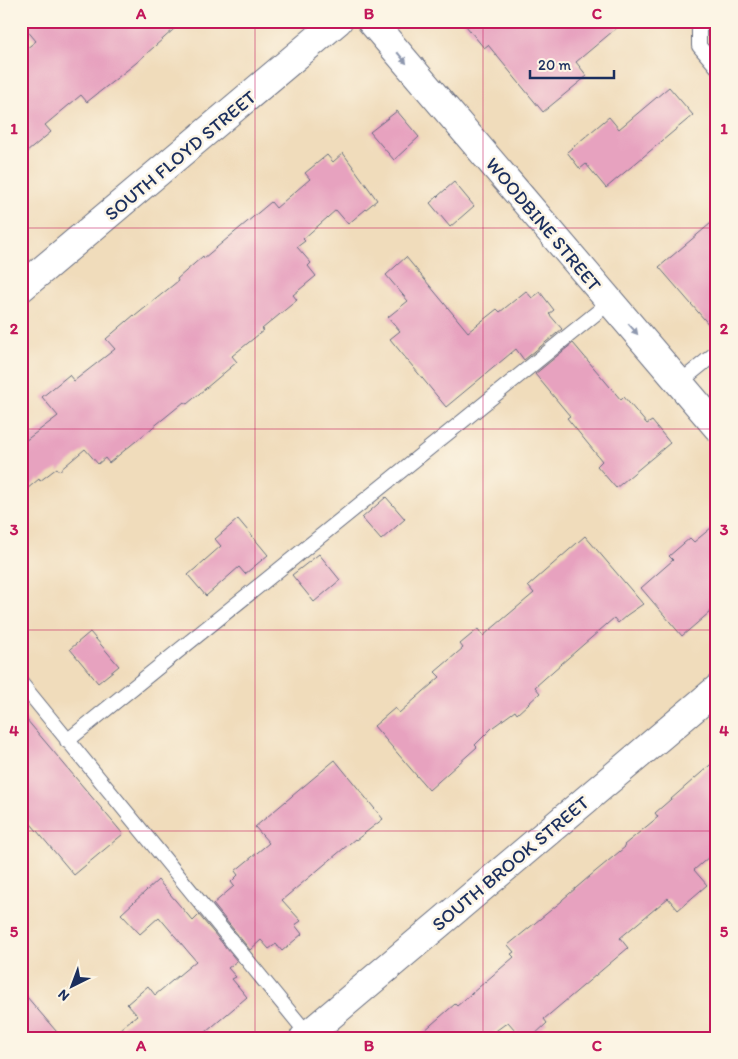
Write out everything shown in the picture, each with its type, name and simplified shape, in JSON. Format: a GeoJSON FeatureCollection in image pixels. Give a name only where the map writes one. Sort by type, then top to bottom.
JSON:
{"type":"FeatureCollection","features":[{"type":"Feature","properties":{"kind":"street","name":"SOUTH FLOYD STREET"},"geometry":{"type":"LineString","coordinates":[[21,288],[338,21]]}},
{"type":"Feature","properties":{"kind":"street","name":"WOODBINE STREET"},"geometry":{"type":"LineString","coordinates":[[371,21],[717,427]]}},
{"type":"Feature","properties":{"kind":"street","name":"SOUTH BROOK STREET"},"geometry":{"type":"LineString","coordinates":[[307,1037],[717,689]]}},
{"type":"Feature","properties":{"kind":"lane"},"geometry":{"type":"LineString","coordinates":[[708,21],[699,28],[699,46],[717,67]]}},
{"type":"Feature","properties":{"kind":"lane"},"geometry":{"type":"LineString","coordinates":[[67,741],[610,302]]}},
{"type":"Feature","properties":{"kind":"lane"},"geometry":{"type":"LineString","coordinates":[[679,383],[717,352]]}},
{"type":"Feature","properties":{"kind":"lane"},"geometry":{"type":"LineString","coordinates":[[21,683],[307,1037]]}},
{"type":"Feature","properties":{"kind":"building"},"geometry":{"type":"Polygon","coordinates":[[[21,21],[183,21],[136,63],[87,102],[81,95],[45,125],[51,132],[21,157],[21,53],[36,41],[21,21]]]}},
{"type":"Feature","properties":{"kind":"building"},"geometry":{"type":"Polygon","coordinates":[[[462,21],[625,21],[576,62],[587,76],[543,112],[488,45],[484,48],[462,21]]]}},
{"type":"Feature","properties":{"kind":"building"},"geometry":{"type":"Polygon","coordinates":[[[669,87],[693,115],[606,188],[586,164],[580,169],[567,152],[609,117],[619,129],[669,87]]]}},
{"type":"Feature","properties":{"kind":"building"},"geometry":{"type":"Polygon","coordinates":[[[397,111],[419,137],[394,160],[370,132],[397,111]]]}},
{"type":"Feature","properties":{"kind":"building"},"geometry":{"type":"Polygon","coordinates":[[[343,153],[377,200],[348,224],[336,210],[303,239],[305,241],[297,247],[311,263],[308,266],[316,276],[293,295],[297,300],[232,356],[237,362],[187,404],[184,402],[109,463],[105,458],[98,464],[85,449],[59,471],[57,468],[40,481],[39,479],[21,494],[21,444],[58,416],[42,397],[69,375],[74,381],[115,349],[106,339],[178,281],[177,279],[203,256],[204,258],[271,202],[276,208],[310,179],[305,173],[327,155],[333,162],[343,153]]]}},
{"type":"Feature","properties":{"kind":"building"},"geometry":{"type":"Polygon","coordinates":[[[454,182],[474,206],[450,227],[430,203],[454,182]]]}},
{"type":"Feature","properties":{"kind":"building"},"geometry":{"type":"Polygon","coordinates":[[[717,218],[717,334],[659,267],[717,218]]]}},
{"type":"Feature","properties":{"kind":"building"},"geometry":{"type":"Polygon","coordinates":[[[406,257],[468,332],[497,309],[500,312],[526,291],[532,298],[540,292],[554,310],[549,314],[562,329],[524,360],[516,349],[446,407],[390,339],[400,331],[388,317],[408,301],[386,275],[406,257]]]}},
{"type":"Feature","properties":{"kind":"building"},"geometry":{"type":"Polygon","coordinates":[[[573,343],[621,400],[624,397],[647,424],[652,421],[670,443],[616,488],[597,466],[602,461],[567,418],[570,416],[535,374],[573,343]]]}},
{"type":"Feature","properties":{"kind":"building"},"geometry":{"type":"Polygon","coordinates":[[[386,497],[405,519],[381,540],[362,518],[386,497]]]}},
{"type":"Feature","properties":{"kind":"building"},"geometry":{"type":"Polygon","coordinates":[[[238,519],[268,555],[245,574],[239,567],[206,596],[188,575],[221,546],[215,539],[238,519]]]}},
{"type":"Feature","properties":{"kind":"building"},"geometry":{"type":"Polygon","coordinates":[[[717,523],[717,606],[682,636],[641,588],[673,560],[669,556],[690,538],[694,542],[717,523]]]}},
{"type":"Feature","properties":{"kind":"building"},"geometry":{"type":"Polygon","coordinates":[[[585,536],[643,604],[618,623],[614,618],[553,671],[535,687],[540,693],[517,714],[515,711],[493,727],[475,745],[477,747],[429,790],[374,726],[395,708],[399,713],[440,677],[435,672],[463,648],[460,644],[478,629],[483,636],[534,593],[528,586],[585,536]]]}},
{"type":"Feature","properties":{"kind":"building"},"geometry":{"type":"Polygon","coordinates":[[[319,554],[340,580],[314,602],[292,575],[319,554]]]}},
{"type":"Feature","properties":{"kind":"building"},"geometry":{"type":"Polygon","coordinates":[[[90,632],[119,666],[98,683],[70,649],[90,632]]]}},
{"type":"Feature","properties":{"kind":"building"},"geometry":{"type":"Polygon","coordinates":[[[21,713],[123,834],[74,875],[21,812],[21,713]]]}},
{"type":"Feature","properties":{"kind":"building"},"geometry":{"type":"Polygon","coordinates":[[[717,759],[717,850],[694,870],[707,885],[678,910],[668,898],[620,938],[628,948],[544,1019],[547,1023],[531,1038],[522,1038],[508,1022],[486,1038],[416,1038],[514,957],[511,954],[514,952],[508,945],[625,847],[624,845],[658,817],[655,813],[717,759]]]}},
{"type":"Feature","properties":{"kind":"building"},"geometry":{"type":"Polygon","coordinates":[[[335,760],[383,819],[355,839],[282,900],[301,921],[295,925],[302,934],[282,951],[276,944],[269,949],[261,940],[250,950],[213,904],[234,886],[231,882],[238,875],[235,871],[269,843],[255,827],[335,760]]]}},
{"type":"Feature","properties":{"kind":"building"},"geometry":{"type":"Polygon","coordinates":[[[158,880],[193,921],[199,915],[237,961],[228,968],[236,977],[232,979],[247,997],[199,1038],[109,1038],[137,1015],[127,1004],[148,986],[155,995],[196,961],[159,917],[140,934],[121,914],[158,880]]]}},
{"type":"Feature","properties":{"kind":"building"},"geometry":{"type":"Polygon","coordinates":[[[21,990],[62,1038],[21,1038],[21,990]]]}}]}
